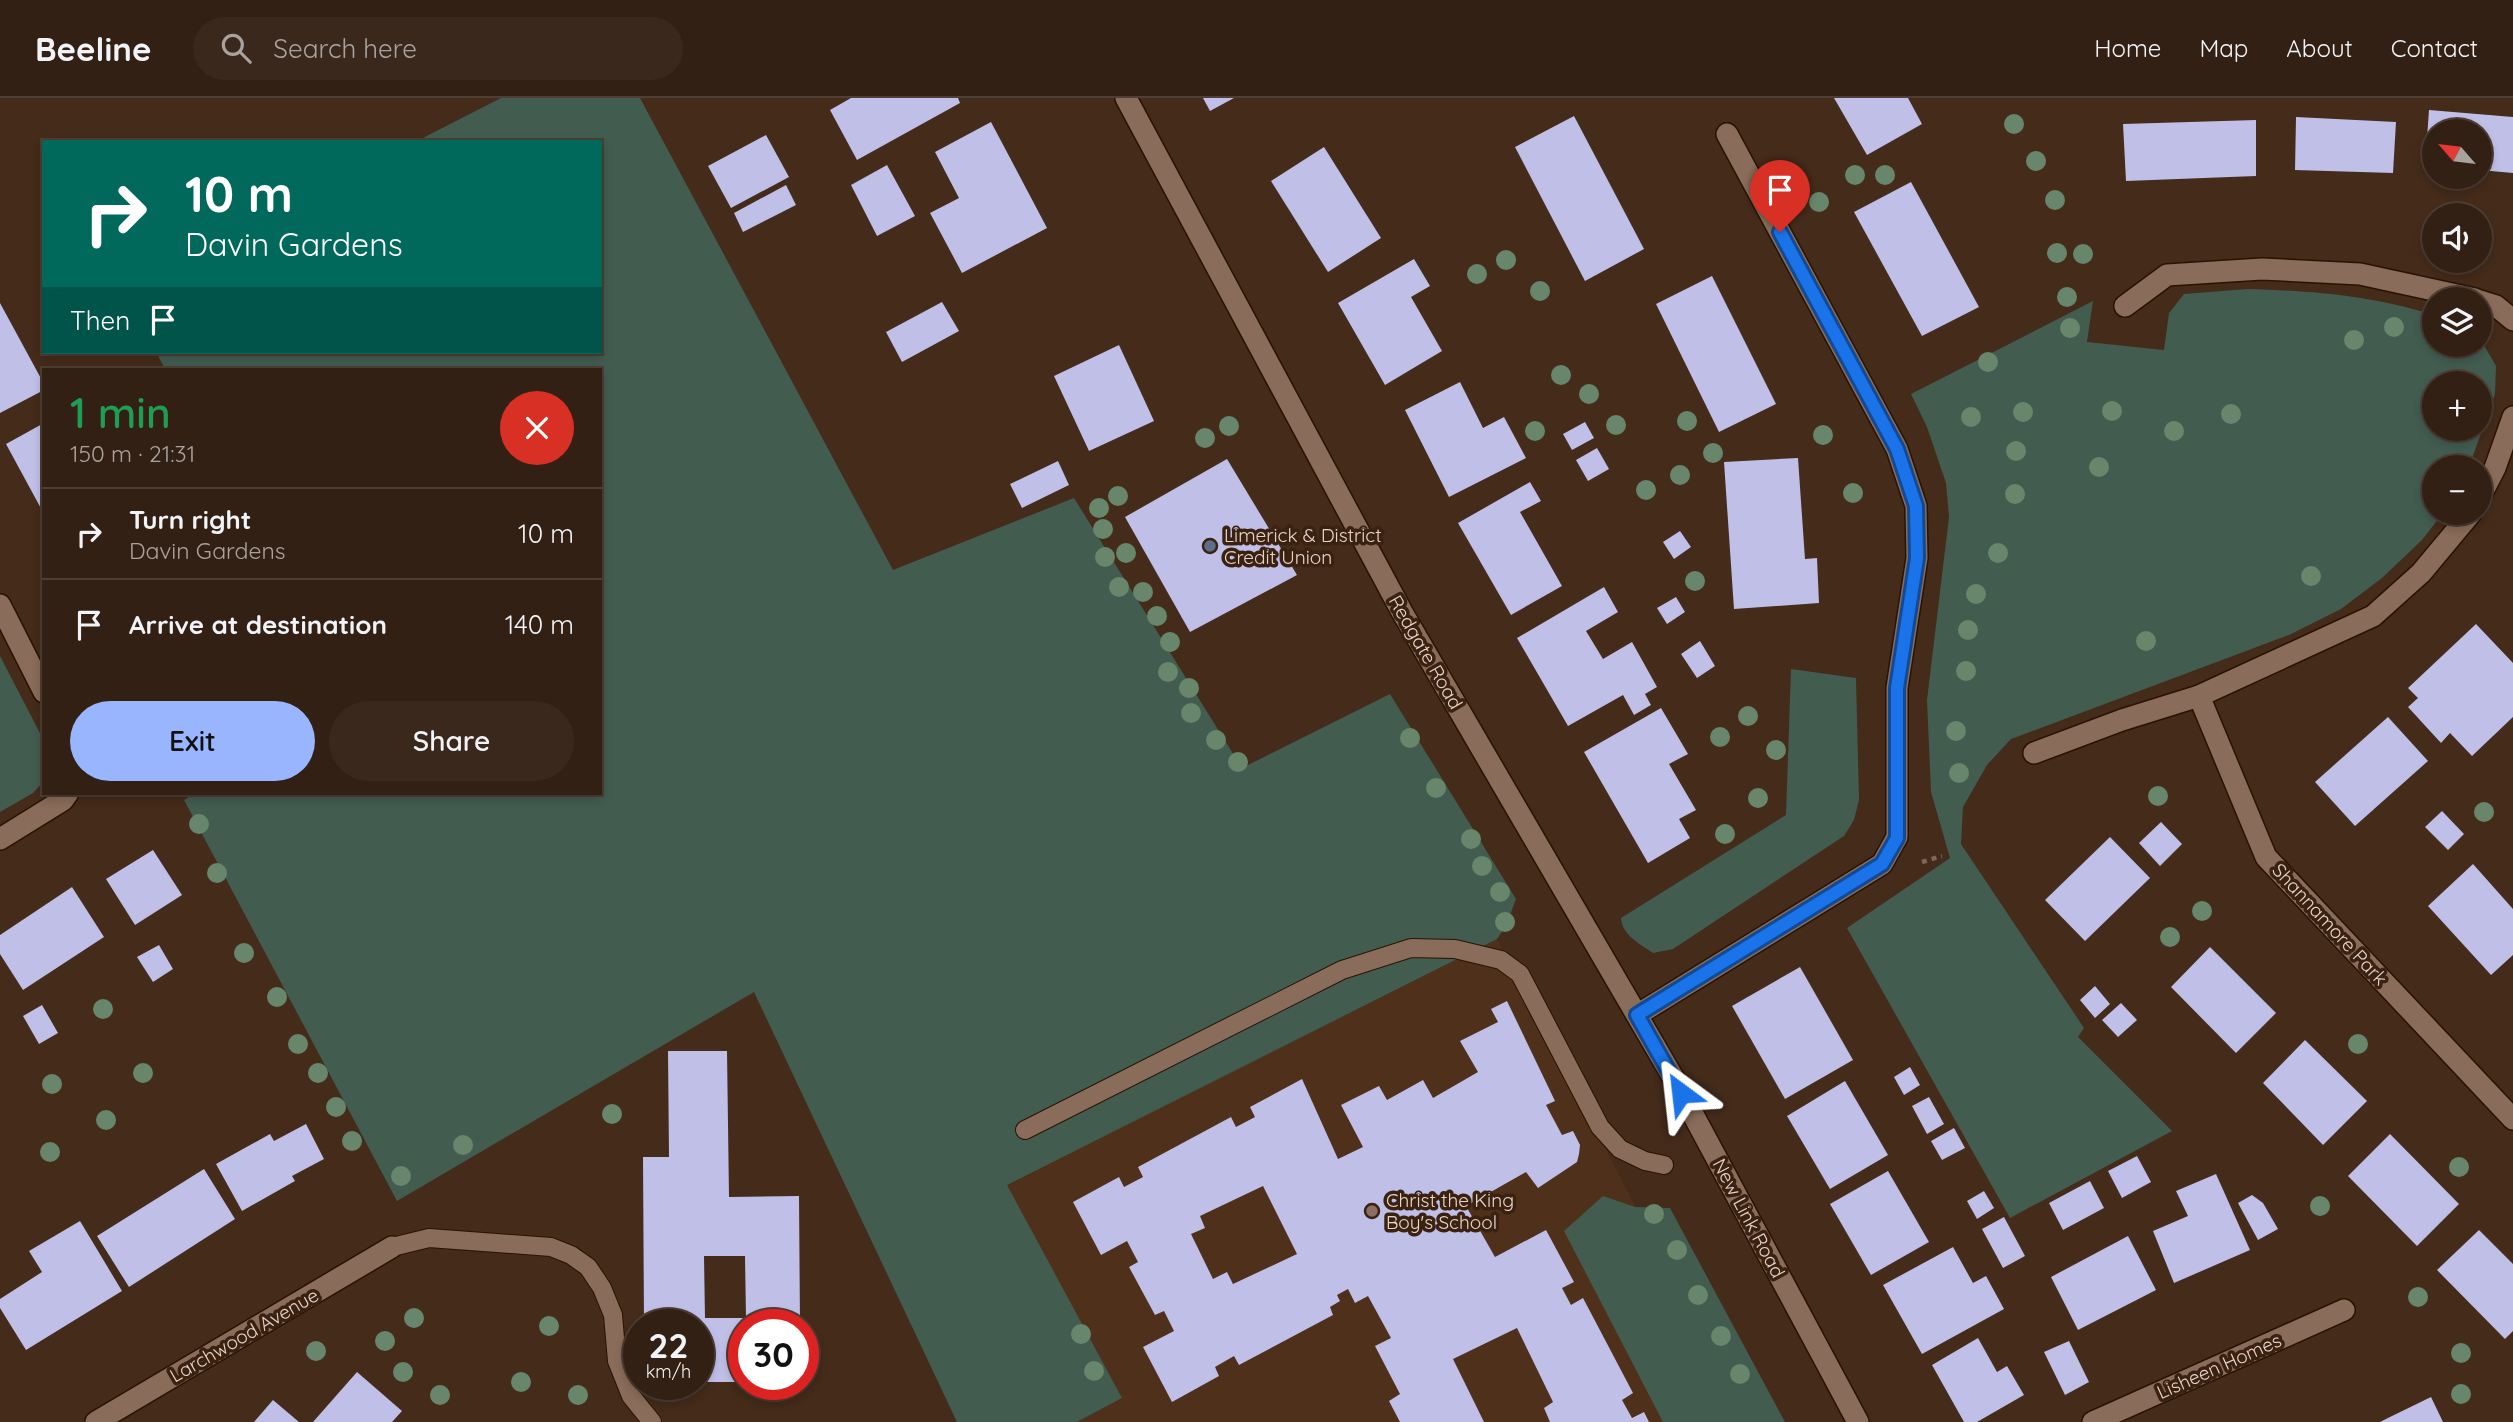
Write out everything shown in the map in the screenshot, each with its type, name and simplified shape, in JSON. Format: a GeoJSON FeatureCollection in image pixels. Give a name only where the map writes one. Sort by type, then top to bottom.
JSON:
{"type":"FeatureCollection","features":[{"type":"Feature","properties":{"kind":"street","name":"Redgate Road"},"geometry":{"type":"LineString","coordinates":[[1126,98],[1402,612],[1637,1015]]}},
{"type":"Feature","properties":{"kind":"street"},"geometry":{"type":"LineString","coordinates":[[1637,1015],[1882,864],[1897,838],[1897,688],[1917,558],[1916,506],[1897,449],[1727,134]]}},
{"type":"Feature","properties":{"kind":"street"},"geometry":{"type":"LineString","coordinates":[[2125,306],[2167,275],[2262,269],[2360,274],[2422,287]]}},
{"type":"Feature","properties":{"kind":"street"},"geometry":{"type":"LineString","coordinates":[[2492,305],[2513,320]]}},
{"type":"Feature","properties":{"kind":"street"},"geometry":{"type":"LineString","coordinates":[[2492,474],[2513,417]]}},
{"type":"Feature","properties":{"kind":"street"},"geometry":{"type":"LineString","coordinates":[[2034,753],[2122,720],[2199,696],[2372,616],[2421,573],[2461,525]]}},
{"type":"Feature","properties":{"kind":"street"},"geometry":{"type":"LineString","coordinates":[[0,606],[42,688]]}},
{"type":"Feature","properties":{"kind":"street","name":"Shannamore Park"},"geometry":{"type":"LineString","coordinates":[[2199,696],[2266,857],[2513,1119]]}},
{"type":"Feature","properties":{"kind":"street"},"geometry":{"type":"LineString","coordinates":[[0,839],[66,797]]}},
{"type":"Feature","properties":{"kind":"street","name":"New Link Road"},"geometry":{"type":"LineString","coordinates":[[1637,1015],[1690,1108],[1858,1422]]}},
{"type":"Feature","properties":{"kind":"street","name":"Larchwood Avenue"},"geometry":{"type":"LineString","coordinates":[[96,1422],[392,1247]]}},
{"type":"Feature","properties":{"kind":"street","name":"Lisheen Homes"},"geometry":{"type":"LineString","coordinates":[[2093,1422],[2344,1310]]}},
{"type":"Feature","properties":{"kind":"lane"},"geometry":{"type":"LineString","coordinates":[[1025,1130],[1342,971],[1411,948],[1455,949],[1501,960],[1520,975],[1600,1127],[1620,1149],[1645,1161],[1664,1165]]}},
{"type":"Feature","properties":{"kind":"lane"},"geometry":{"type":"LineString","coordinates":[[392,1247],[429,1238],[551,1248],[571,1255],[588,1267],[602,1288],[614,1315],[617,1362],[631,1396],[652,1422]]}},
{"type":"Feature","properties":{"kind":"shaded area"},"geometry":{"type":"Polygon","coordinates":[[[1497,939],[1747,1422],[1077,1422],[1122,1398],[1006,1185],[1497,939]]]}},
{"type":"Feature","properties":{"kind":"green space"},"geometry":{"type":"Polygon","coordinates":[[[501,98],[640,98],[893,570],[1074,498],[1242,768],[1390,694],[1516,899],[1506,926],[1497,939],[1007,1185],[1122,1398],[1077,1422],[957,1422],[754,992],[397,1201],[184,800],[192,795],[602,795],[602,368],[164,368],[157,354],[602,354],[602,140],[419,140],[501,98]]]}},
{"type":"Feature","properties":{"kind":"green space"},"geometry":{"type":"Polygon","coordinates":[[[2247,289],[2318,293],[2384,302],[2422,312],[2422,357],[2491,357],[2496,366],[2495,394],[2492,402],[2492,371],[2422,371],[2422,441],[2478,441],[2473,455],[2422,455],[2422,525],[2434,525],[2422,540],[2382,578],[2341,609],[2289,635],[2011,739],[1987,765],[1963,807],[1961,844],[2084,1028],[2078,1037],[2172,1131],[2010,1218],[1847,928],[1950,858],[1931,792],[1927,700],[1949,517],[1946,483],[1927,427],[1911,394],[2093,301],[2087,342],[2164,350],[2169,313],[2184,294],[2247,289]]]}},
{"type":"Feature","properties":{"kind":"green space"},"geometry":{"type":"Polygon","coordinates":[[[0,656],[42,737],[42,783],[33,793],[0,812],[0,656]]]}},
{"type":"Feature","properties":{"kind":"green space"},"geometry":{"type":"Polygon","coordinates":[[[1791,669],[1856,678],[1859,800],[1854,820],[1844,836],[1673,949],[1653,953],[1628,934],[1621,918],[1786,815],[1791,669]]]}},
{"type":"Feature","properties":{"kind":"green space"},"geometry":{"type":"Polygon","coordinates":[[[1603,1196],[1635,1207],[1670,1208],[1785,1422],[1663,1422],[1564,1231],[1603,1196]]]}},
{"type":"Feature","properties":{"kind":"building"},"geometry":{"type":"Polygon","coordinates":[[[851,98],[958,98],[960,103],[857,160],[830,110],[851,98]]]}},
{"type":"Feature","properties":{"kind":"building"},"geometry":{"type":"Polygon","coordinates":[[[1203,98],[1234,98],[1210,111],[1203,98]]]}},
{"type":"Feature","properties":{"kind":"building"},"geometry":{"type":"Polygon","coordinates":[[[1834,98],[1908,98],[1922,124],[1867,155],[1834,98]]]}},
{"type":"Feature","properties":{"kind":"building"},"geometry":{"type":"Polygon","coordinates":[[[2429,110],[2513,117],[2513,173],[2492,171],[2492,119],[2428,119],[2429,110]]]}},
{"type":"Feature","properties":{"kind":"building"},"geometry":{"type":"Polygon","coordinates":[[[1574,116],[1644,249],[1585,281],[1515,147],[1574,116]]]}},
{"type":"Feature","properties":{"kind":"building"},"geometry":{"type":"Polygon","coordinates":[[[2296,117],[2396,122],[2393,173],[2295,170],[2296,117]]]}},
{"type":"Feature","properties":{"kind":"building"},"geometry":{"type":"Polygon","coordinates":[[[2256,120],[2256,176],[2126,181],[2123,124],[2256,120]]]}},
{"type":"Feature","properties":{"kind":"building"},"geometry":{"type":"Polygon","coordinates":[[[991,122],[1047,228],[962,273],[930,213],[959,198],[935,152],[991,122]]]}},
{"type":"Feature","properties":{"kind":"building"},"geometry":{"type":"Polygon","coordinates":[[[766,135],[789,177],[731,208],[708,166],[766,135]]]}},
{"type":"Feature","properties":{"kind":"building"},"geometry":{"type":"Polygon","coordinates":[[[1324,147],[1381,238],[1328,272],[1271,181],[1324,147]]]}},
{"type":"Feature","properties":{"kind":"building"},"geometry":{"type":"Polygon","coordinates":[[[887,165],[915,216],[877,236],[851,185],[887,165]]]}},
{"type":"Feature","properties":{"kind":"building"},"geometry":{"type":"Polygon","coordinates":[[[1911,182],[1979,307],[1922,336],[1854,212],[1911,182]]]}},
{"type":"Feature","properties":{"kind":"building"},"geometry":{"type":"Polygon","coordinates":[[[786,185],[796,205],[743,232],[734,213],[786,185]]]}},
{"type":"Feature","properties":{"kind":"building"},"geometry":{"type":"Polygon","coordinates":[[[1414,259],[1430,286],[1411,297],[1442,351],[1385,385],[1338,303],[1414,259]]]}},
{"type":"Feature","properties":{"kind":"building"},"geometry":{"type":"Polygon","coordinates":[[[1712,276],[1776,404],[1719,432],[1656,304],[1712,276]]]}},
{"type":"Feature","properties":{"kind":"building"},"geometry":{"type":"Polygon","coordinates":[[[942,302],[959,331],[902,362],[886,332],[942,302]]]}},
{"type":"Feature","properties":{"kind":"building"},"geometry":{"type":"Polygon","coordinates":[[[0,303],[42,380],[42,391],[0,413],[0,303]]]}},
{"type":"Feature","properties":{"kind":"building"},"geometry":{"type":"Polygon","coordinates":[[[1119,345],[1154,421],[1089,451],[1054,376],[1119,345]]]}},
{"type":"Feature","properties":{"kind":"building"},"geometry":{"type":"Polygon","coordinates":[[[1460,382],[1483,428],[1504,417],[1526,458],[1449,497],[1405,410],[1460,382]]]}},
{"type":"Feature","properties":{"kind":"building"},"geometry":{"type":"Polygon","coordinates":[[[1585,422],[1594,438],[1572,450],[1563,434],[1585,422]]]}},
{"type":"Feature","properties":{"kind":"building"},"geometry":{"type":"Polygon","coordinates":[[[42,424],[42,510],[6,444],[42,424]]]}},
{"type":"Feature","properties":{"kind":"building"},"geometry":{"type":"Polygon","coordinates":[[[1597,448],[1609,469],[1588,481],[1576,460],[1597,448]]]}},
{"type":"Feature","properties":{"kind":"building"},"geometry":{"type":"Polygon","coordinates":[[[1798,458],[1805,559],[1817,558],[1819,603],[1734,609],[1724,462],[1798,458]]]}},
{"type":"Feature","properties":{"kind":"building","name":"Limerick & District Credit Union"},"geometry":{"type":"Polygon","coordinates":[[[1227,459],[1297,575],[1190,632],[1125,517],[1227,459]]]}},
{"type":"Feature","properties":{"kind":"building"},"geometry":{"type":"Polygon","coordinates":[[[1058,461],[1069,485],[1022,508],[1010,484],[1058,461]]]}},
{"type":"Feature","properties":{"kind":"building"},"geometry":{"type":"Polygon","coordinates":[[[1530,482],[1541,501],[1520,512],[1562,586],[1511,615],[1458,523],[1530,482]]]}},
{"type":"Feature","properties":{"kind":"building"},"geometry":{"type":"Polygon","coordinates":[[[1680,531],[1691,547],[1674,559],[1663,542],[1680,531]]]}},
{"type":"Feature","properties":{"kind":"building"},"geometry":{"type":"Polygon","coordinates":[[[1604,587],[1618,612],[1586,631],[1603,659],[1632,642],[1657,687],[1645,694],[1651,705],[1634,715],[1623,695],[1568,726],[1517,638],[1604,587]]]}},
{"type":"Feature","properties":{"kind":"building"},"geometry":{"type":"Polygon","coordinates":[[[1676,597],[1685,612],[1667,624],[1657,608],[1676,597]]]}},
{"type":"Feature","properties":{"kind":"building"},"geometry":{"type":"Polygon","coordinates":[[[2476,624],[2513,663],[2513,717],[2472,756],[2450,733],[2441,743],[2408,707],[2418,698],[2408,688],[2476,624]]]}},
{"type":"Feature","properties":{"kind":"building"},"geometry":{"type":"Polygon","coordinates":[[[1700,641],[1715,666],[1697,678],[1681,654],[1700,641]]]}},
{"type":"Feature","properties":{"kind":"building"},"geometry":{"type":"Polygon","coordinates":[[[1661,708],[1688,754],[1669,764],[1696,810],[1679,819],[1690,838],[1648,863],[1584,752],[1661,708]]]}},
{"type":"Feature","properties":{"kind":"building"},"geometry":{"type":"Polygon","coordinates":[[[2388,717],[2428,761],[2355,826],[2315,782],[2388,717]]]}},
{"type":"Feature","properties":{"kind":"building"},"geometry":{"type":"Polygon","coordinates":[[[2442,811],[2464,834],[2448,850],[2425,827],[2442,811]]]}},
{"type":"Feature","properties":{"kind":"building"},"geometry":{"type":"Polygon","coordinates":[[[2161,822],[2182,844],[2160,866],[2139,843],[2161,822]]]}},
{"type":"Feature","properties":{"kind":"building"},"geometry":{"type":"Polygon","coordinates":[[[2110,837],[2150,878],[2085,941],[2045,900],[2110,837]]]}},
{"type":"Feature","properties":{"kind":"building"},"geometry":{"type":"Polygon","coordinates":[[[153,850],[182,895],[135,925],[106,879],[153,850]]]}},
{"type":"Feature","properties":{"kind":"building"},"geometry":{"type":"Polygon","coordinates":[[[2473,864],[2513,909],[2513,955],[2491,975],[2428,906],[2473,864]]]}},
{"type":"Feature","properties":{"kind":"building"},"geometry":{"type":"Polygon","coordinates":[[[72,887],[104,937],[23,990],[0,954],[0,935],[72,887]]]}},
{"type":"Feature","properties":{"kind":"building"},"geometry":{"type":"Polygon","coordinates":[[[159,945],[173,969],[153,982],[137,957],[159,945]]]}},
{"type":"Feature","properties":{"kind":"building"},"geometry":{"type":"Polygon","coordinates":[[[2210,947],[2276,1013],[2236,1053],[2171,987],[2210,947]]]}},
{"type":"Feature","properties":{"kind":"building"},"geometry":{"type":"Polygon","coordinates":[[[1800,967],[1853,1060],[1785,1099],[1732,1006],[1800,967]]]}},
{"type":"Feature","properties":{"kind":"building"},"geometry":{"type":"Polygon","coordinates":[[[2095,986],[2110,1004],[2095,1018],[2080,1000],[2095,986]]]}},
{"type":"Feature","properties":{"kind":"building","name":"Christ the King Boy's School"},"geometry":{"type":"Polygon","coordinates":[[[1507,1001],[1555,1101],[1546,1105],[1562,1135],[1573,1131],[1580,1145],[1579,1154],[1577,1162],[1538,1188],[1526,1172],[1466,1206],[1495,1257],[1546,1230],[1574,1282],[1562,1288],[1571,1305],[1583,1298],[1633,1393],[1622,1400],[1632,1418],[1644,1412],[1649,1422],[1550,1422],[1544,1408],[1553,1402],[1517,1328],[1453,1359],[1484,1422],[1400,1422],[1389,1401],[1400,1394],[1375,1346],[1391,1338],[1368,1296],[1355,1303],[1348,1289],[1337,1295],[1340,1301],[1330,1307],[1333,1315],[1239,1365],[1234,1356],[1215,1367],[1219,1376],[1172,1402],[1143,1347],[1174,1331],[1164,1311],[1155,1315],[1129,1267],[1138,1262],[1127,1241],[1101,1255],[1073,1202],[1119,1177],[1124,1187],[1143,1177],[1138,1167],[1231,1117],[1236,1127],[1255,1117],[1250,1107],[1302,1079],[1338,1159],[1363,1147],[1341,1105],[1379,1086],[1387,1100],[1423,1080],[1433,1098],[1478,1072],[1460,1041],[1498,1022],[1491,1009],[1507,1001]],[[1263,1186],[1200,1216],[1205,1228],[1191,1234],[1213,1279],[1227,1272],[1233,1284],[1297,1254],[1263,1186]]]}},
{"type":"Feature","properties":{"kind":"building"},"geometry":{"type":"Polygon","coordinates":[[[2121,1003],[2137,1020],[2118,1037],[2102,1020],[2121,1003]]]}},
{"type":"Feature","properties":{"kind":"building"},"geometry":{"type":"Polygon","coordinates":[[[42,1005],[58,1033],[39,1044],[23,1016],[42,1005]]]}},
{"type":"Feature","properties":{"kind":"building"},"geometry":{"type":"Polygon","coordinates":[[[2305,1040],[2367,1101],[2323,1145],[2263,1083],[2305,1040]]]}},
{"type":"Feature","properties":{"kind":"building"},"geometry":{"type":"Polygon","coordinates":[[[668,1051],[727,1051],[729,1197],[799,1196],[800,1309],[746,1309],[745,1256],[704,1256],[705,1309],[644,1309],[643,1157],[669,1157],[668,1051]]]}},
{"type":"Feature","properties":{"kind":"building"},"geometry":{"type":"Polygon","coordinates":[[[1910,1067],[1920,1085],[1904,1095],[1894,1077],[1910,1067]]]}},
{"type":"Feature","properties":{"kind":"building"},"geometry":{"type":"Polygon","coordinates":[[[1845,1081],[1888,1155],[1830,1189],[1787,1116],[1845,1081]]]}},
{"type":"Feature","properties":{"kind":"building"},"geometry":{"type":"Polygon","coordinates":[[[1929,1097],[1944,1124],[1927,1134],[1912,1106],[1929,1097]]]}},
{"type":"Feature","properties":{"kind":"building"},"geometry":{"type":"Polygon","coordinates":[[[306,1124],[324,1159],[292,1176],[295,1181],[242,1211],[216,1164],[270,1134],[274,1141],[306,1124]]]}},
{"type":"Feature","properties":{"kind":"building"},"geometry":{"type":"Polygon","coordinates":[[[1954,1128],[1965,1148],[1942,1160],[1931,1141],[1954,1128]]]}},
{"type":"Feature","properties":{"kind":"building"},"geometry":{"type":"Polygon","coordinates":[[[2390,1134],[2459,1204],[2417,1246],[2348,1176],[2390,1134]]]}},
{"type":"Feature","properties":{"kind":"building"},"geometry":{"type":"Polygon","coordinates":[[[2137,1156],[2151,1182],[2122,1198],[2108,1171],[2137,1156]]]}},
{"type":"Feature","properties":{"kind":"building"},"geometry":{"type":"Polygon","coordinates":[[[204,1169],[235,1219],[129,1287],[97,1236],[204,1169]]]}},
{"type":"Feature","properties":{"kind":"building"},"geometry":{"type":"Polygon","coordinates":[[[1888,1171],[1929,1242],[1871,1275],[1830,1204],[1888,1171]]]}},
{"type":"Feature","properties":{"kind":"building"},"geometry":{"type":"Polygon","coordinates":[[[2216,1174],[2250,1250],[2174,1283],[2153,1231],[2188,1216],[2176,1191],[2216,1174]]]}},
{"type":"Feature","properties":{"kind":"building"},"geometry":{"type":"Polygon","coordinates":[[[2090,1181],[2104,1208],[2063,1230],[2049,1203],[2090,1181]]]}},
{"type":"Feature","properties":{"kind":"building"},"geometry":{"type":"Polygon","coordinates":[[[1984,1191],[1994,1208],[1977,1219],[1967,1201],[1984,1191]]]}},
{"type":"Feature","properties":{"kind":"building"},"geometry":{"type":"Polygon","coordinates":[[[2252,1195],[2263,1203],[2278,1229],[2258,1240],[2238,1203],[2252,1195]]]}},
{"type":"Feature","properties":{"kind":"building"},"geometry":{"type":"Polygon","coordinates":[[[2004,1217],[2025,1256],[2003,1268],[1982,1229],[2004,1217]]]}},
{"type":"Feature","properties":{"kind":"building"},"geometry":{"type":"Polygon","coordinates":[[[80,1221],[122,1291],[26,1350],[0,1308],[0,1299],[42,1272],[29,1251],[80,1221]]]}},
{"type":"Feature","properties":{"kind":"building"},"geometry":{"type":"Polygon","coordinates":[[[2479,1230],[2513,1264],[2513,1331],[2505,1339],[2437,1270],[2479,1230]]]}},
{"type":"Feature","properties":{"kind":"building"},"geometry":{"type":"Polygon","coordinates":[[[2128,1236],[2156,1290],[2078,1330],[2051,1277],[2128,1236]]]}},
{"type":"Feature","properties":{"kind":"building"},"geometry":{"type":"Polygon","coordinates":[[[1953,1247],[1973,1283],[1986,1276],[2004,1309],[1922,1354],[1883,1285],[1953,1247]]]}},
{"type":"Feature","properties":{"kind":"building"},"geometry":{"type":"Polygon","coordinates":[[[714,1318],[728,1318],[728,1382],[714,1382],[714,1318]]]}},
{"type":"Feature","properties":{"kind":"building"},"geometry":{"type":"Polygon","coordinates":[[[1978,1338],[1997,1372],[2007,1366],[2024,1395],[1977,1422],[1964,1422],[1932,1365],[1978,1338]]]}},
{"type":"Feature","properties":{"kind":"building"},"geometry":{"type":"Polygon","coordinates":[[[2069,1341],[2089,1382],[2065,1395],[2044,1352],[2069,1341]]]}},
{"type":"Feature","properties":{"kind":"building"},"geometry":{"type":"Polygon","coordinates":[[[357,1372],[402,1411],[392,1422],[313,1422],[357,1372]]]}},
{"type":"Feature","properties":{"kind":"building"},"geometry":{"type":"Polygon","coordinates":[[[2431,1397],[2443,1422],[2380,1422],[2392,1416],[2431,1397]]]}},
{"type":"Feature","properties":{"kind":"building"},"geometry":{"type":"Polygon","coordinates":[[[273,1400],[299,1422],[254,1422],[273,1400]]]}},
{"type":"Feature","properties":{"kind":"place","name":"Limerick & District Credit Union"},"geometry":{"type":"Point","coordinates":[1210,546]}},
{"type":"Feature","properties":{"kind":"place","name":"Christ the King Boy's School"},"geometry":{"type":"Point","coordinates":[1372,1211]}},
{"type":"Feature","properties":{"kind":"route"},"geometry":{"type":"LineString","coordinates":[[1681,1093],[1637,1015],[1882,864],[1897,838],[1897,688],[1917,558],[1916,506],[1897,449],[1780,232]]}}]}
